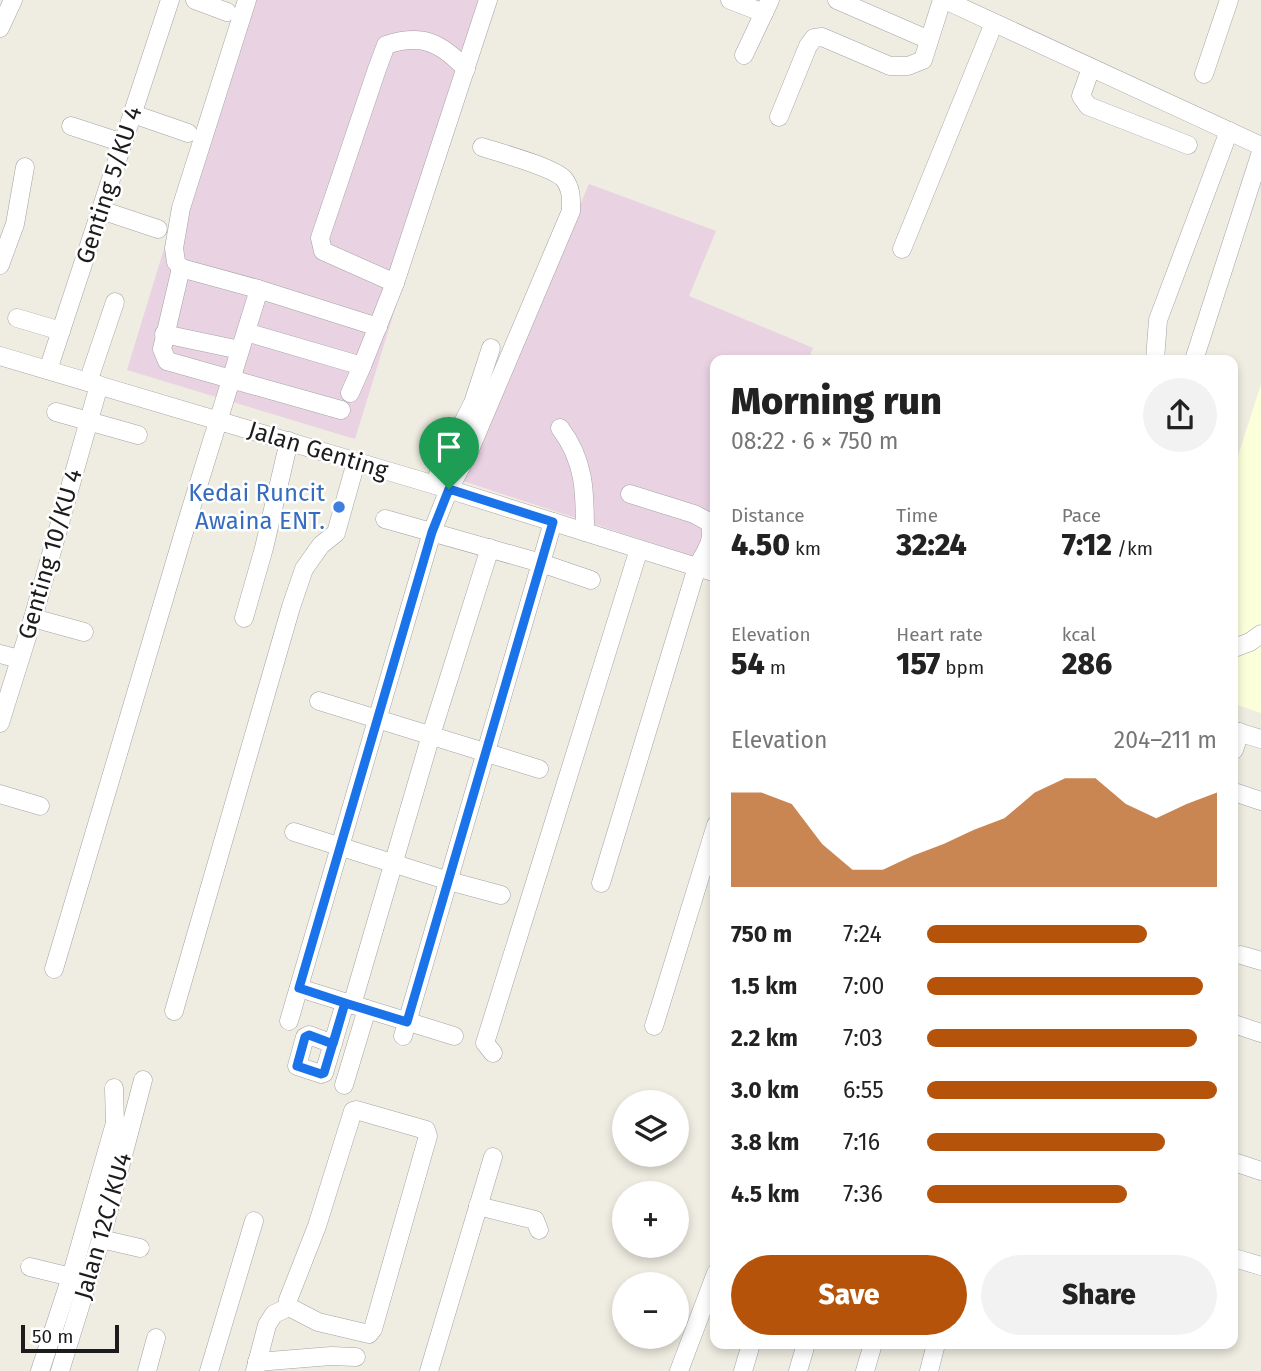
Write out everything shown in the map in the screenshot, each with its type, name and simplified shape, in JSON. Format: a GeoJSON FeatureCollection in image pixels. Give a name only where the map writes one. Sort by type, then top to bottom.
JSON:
{"type":"FeatureCollection","features":[{"type":"Feature","properties":{"kind":"street"},"geometry":{"type":"LineString","coordinates":[[0,28],[13,0]]}},
{"type":"Feature","properties":{"kind":"street","name":"Genting 5/KU 4"},"geometry":{"type":"LineString","coordinates":[[48,370],[170,0]]}},
{"type":"Feature","properties":{"kind":"street"},"geometry":{"type":"LineString","coordinates":[[195,0],[227,12]]}},
{"type":"Feature","properties":{"kind":"street"},"geometry":{"type":"LineString","coordinates":[[247,0],[181,208],[174,248],[176,262],[181,268],[378,327]]}},
{"type":"Feature","properties":{"kind":"street"},"geometry":{"type":"LineString","coordinates":[[350,393],[395,283],[488,0]]}},
{"type":"Feature","properties":{"kind":"street"},"geometry":{"type":"LineString","coordinates":[[730,0],[767,7],[744,55]]}},
{"type":"Feature","properties":{"kind":"street"},"geometry":{"type":"LineString","coordinates":[[837,0],[929,40]]}},
{"type":"Feature","properties":{"kind":"street"},"geometry":{"type":"LineString","coordinates":[[779,117],[808,46],[814,38],[822,37],[890,66],[908,66],[923,60],[944,0],[975,6],[994,23],[1228,131],[1261,149],[1196,355]]}},
{"type":"Feature","properties":{"kind":"street"},"geometry":{"type":"LineString","coordinates":[[1204,74],[1229,0]]}},
{"type":"Feature","properties":{"kind":"street"},"geometry":{"type":"LineString","coordinates":[[902,249],[994,23]]}},
{"type":"Feature","properties":{"kind":"street"},"geometry":{"type":"LineString","coordinates":[[395,283],[323,251],[320,237],[326,217],[386,45],[416,39],[439,45],[466,69]]}},
{"type":"Feature","properties":{"kind":"street"},"geometry":{"type":"LineString","coordinates":[[1091,68],[1081,96],[1088,106],[1188,145]]}},
{"type":"Feature","properties":{"kind":"street"},"geometry":{"type":"LineString","coordinates":[[133,114],[188,132]]}},
{"type":"Feature","properties":{"kind":"street"},"geometry":{"type":"LineString","coordinates":[[71,126],[123,143]]}},
{"type":"Feature","properties":{"kind":"street"},"geometry":{"type":"LineString","coordinates":[[1155,355],[1158,320],[1228,131]]}},
{"type":"Feature","properties":{"kind":"street"},"geometry":{"type":"LineString","coordinates":[[442,487],[468,454],[570,211],[572,193],[563,178],[538,166],[482,147]]}},
{"type":"Feature","properties":{"kind":"street"},"geometry":{"type":"LineString","coordinates":[[0,265],[15,224],[25,167]]}},
{"type":"Feature","properties":{"kind":"street"},"geometry":{"type":"LineString","coordinates":[[101,210],[158,229]]}},
{"type":"Feature","properties":{"kind":"street"},"geometry":{"type":"LineString","coordinates":[[181,268],[164,334],[162,349],[167,361],[341,410]]}},
{"type":"Feature","properties":{"kind":"street"},"geometry":{"type":"LineString","coordinates":[[54,969],[258,289]]}},
{"type":"Feature","properties":{"kind":"street","name":"Genting 10/KU 4"},"geometry":{"type":"LineString","coordinates":[[0,723],[33,618],[88,422],[93,384],[115,302]]}},
{"type":"Feature","properties":{"kind":"street"},"geometry":{"type":"LineString","coordinates":[[17,318],[61,331]]}},
{"type":"Feature","properties":{"kind":"street"},"geometry":{"type":"LineString","coordinates":[[246,332],[362,366]]}},
{"type":"Feature","properties":{"kind":"street"},"geometry":{"type":"LineString","coordinates":[[164,334],[240,350]]}},
{"type":"Feature","properties":{"kind":"street"},"geometry":{"type":"LineString","coordinates":[[289,1021],[432,532],[442,487],[441,465],[473,403],[491,348]]}},
{"type":"Feature","properties":{"kind":"street","name":"Jalan Genting"},"geometry":{"type":"LineString","coordinates":[[0,356],[442,487],[710,571]]}},
{"type":"Feature","properties":{"kind":"street"},"geometry":{"type":"LineString","coordinates":[[56,412],[138,435]]}},
{"type":"Feature","properties":{"kind":"street"},"geometry":{"type":"LineString","coordinates":[[560,428],[571,443],[581,466],[585,533]]}},
{"type":"Feature","properties":{"kind":"street"},"geometry":{"type":"LineString","coordinates":[[244,618],[264,548],[289,441]]}},
{"type":"Feature","properties":{"kind":"street"},"geometry":{"type":"LineString","coordinates":[[174,1011],[291,607],[304,569],[321,545],[336,533],[356,462]]}},
{"type":"Feature","properties":{"kind":"street"},"geometry":{"type":"LineString","coordinates":[[630,494],[694,514],[710,525]]}},
{"type":"Feature","properties":{"kind":"street"},"geometry":{"type":"LineString","coordinates":[[385,519],[541,563],[591,580]]}},
{"type":"Feature","properties":{"kind":"street"},"geometry":{"type":"LineString","coordinates":[[405,1029],[553,522]]}},
{"type":"Feature","properties":{"kind":"street"},"geometry":{"type":"LineString","coordinates":[[601,883],[697,567],[710,542]]}},
{"type":"Feature","properties":{"kind":"street"},"geometry":{"type":"LineString","coordinates":[[344,1085],[355,1005],[393,862],[490,548]]}},
{"type":"Feature","properties":{"kind":"street"},"geometry":{"type":"LineString","coordinates":[[493,1053],[485,1043],[639,549]]}},
{"type":"Feature","properties":{"kind":"street"},"geometry":{"type":"LineString","coordinates":[[33,618],[84,632]]}},
{"type":"Feature","properties":{"kind":"street"},"geometry":{"type":"LineString","coordinates":[[1238,646],[1261,634]]}},
{"type":"Feature","properties":{"kind":"street"},"geometry":{"type":"LineString","coordinates":[[0,654],[19,659]]}},
{"type":"Feature","properties":{"kind":"street"},"geometry":{"type":"LineString","coordinates":[[319,701],[539,769]]}},
{"type":"Feature","properties":{"kind":"street"},"geometry":{"type":"LineString","coordinates":[[1238,732],[1261,739]]}},
{"type":"Feature","properties":{"kind":"street"},"geometry":{"type":"LineString","coordinates":[[1238,793],[1261,801]]}},
{"type":"Feature","properties":{"kind":"street"},"geometry":{"type":"LineString","coordinates":[[0,794],[40,806]]}},
{"type":"Feature","properties":{"kind":"street"},"geometry":{"type":"LineString","coordinates":[[294,832],[501,895]]}},
{"type":"Feature","properties":{"kind":"street"},"geometry":{"type":"LineString","coordinates":[[654,1027],[710,845]]}},
{"type":"Feature","properties":{"kind":"street"},"geometry":{"type":"LineString","coordinates":[[1241,956],[1261,961]]}},
{"type":"Feature","properties":{"kind":"street"},"geometry":{"type":"LineString","coordinates":[[299,988],[355,1005],[405,1029],[454,1036]]}},
{"type":"Feature","properties":{"kind":"street"},"geometry":{"type":"LineString","coordinates":[[333,1044],[355,1005]]}},
{"type":"Feature","properties":{"kind":"street"},"geometry":{"type":"LineString","coordinates":[[1238,1025],[1261,1033]]}},
{"type":"Feature","properties":{"kind":"street","name":"Jalan 12C/KU4"},"geometry":{"type":"LineString","coordinates":[[60,1371],[102,1239],[143,1080]]}},
{"type":"Feature","properties":{"kind":"street"},"geometry":{"type":"LineString","coordinates":[[40,1371],[71,1277],[115,1123],[114,1088]]}},
{"type":"Feature","properties":{"kind":"street"},"geometry":{"type":"LineString","coordinates":[[353,1111],[426,1130],[428,1136],[373,1329],[369,1334],[318,1322],[289,1307],[288,1300],[317,1226],[353,1111]]}},
{"type":"Feature","properties":{"kind":"street"},"geometry":{"type":"LineString","coordinates":[[429,1371],[493,1157]]}},
{"type":"Feature","properties":{"kind":"street"},"geometry":{"type":"LineString","coordinates":[[1238,1163],[1261,1171]]}},
{"type":"Feature","properties":{"kind":"street"},"geometry":{"type":"LineString","coordinates":[[478,1206],[535,1220],[539,1230]]}},
{"type":"Feature","properties":{"kind":"street"},"geometry":{"type":"LineString","coordinates":[[209,1371],[254,1221]]}},
{"type":"Feature","properties":{"kind":"street"},"geometry":{"type":"LineString","coordinates":[[102,1239],[140,1248]]}},
{"type":"Feature","properties":{"kind":"street"},"geometry":{"type":"LineString","coordinates":[[1238,1259],[1261,1266]]}},
{"type":"Feature","properties":{"kind":"street"},"geometry":{"type":"LineString","coordinates":[[30,1267],[71,1277]]}},
{"type":"Feature","properties":{"kind":"street"},"geometry":{"type":"LineString","coordinates":[[679,1371],[710,1289]]}},
{"type":"Feature","properties":{"kind":"street"},"geometry":{"type":"LineString","coordinates":[[289,1307],[274,1314],[267,1325],[256,1366],[331,1356],[356,1357]]}},
{"type":"Feature","properties":{"kind":"street"},"geometry":{"type":"LineString","coordinates":[[147,1371],[156,1338]]}},
{"type":"Feature","properties":{"kind":"street"},"geometry":{"type":"LineString","coordinates":[[743,1371],[750,1349]]}},
{"type":"Feature","properties":{"kind":"street"},"geometry":{"type":"LineString","coordinates":[[798,1371],[805,1349]]}},
{"type":"Feature","properties":{"kind":"street"},"geometry":{"type":"LineString","coordinates":[[865,1371],[872,1349]]}},
{"type":"Feature","properties":{"kind":"street"},"geometry":{"type":"LineString","coordinates":[[929,1371],[935,1349]]}},
{"type":"Feature","properties":{"kind":"shaded area"},"geometry":{"type":"Polygon","coordinates":[[[240,0],[490,0],[355,439],[127,370],[240,0]]]}},
{"type":"Feature","properties":{"kind":"shaded area"},"geometry":{"type":"Polygon","coordinates":[[[589,184],[716,231],[689,296],[813,348],[810,355],[710,355],[710,562],[463,481],[589,184]]]}},
{"type":"Feature","properties":{"kind":"shaded area"},"geometry":{"type":"Polygon","coordinates":[[[1261,384],[1261,713],[1238,705],[1238,456],[1261,384]]]}},
{"type":"Feature","properties":{"kind":"place","name":"Kedai Runcit Awaina ENT."},"geometry":{"type":"Point","coordinates":[339,507]}},
{"type":"Feature","properties":{"kind":"route"},"geometry":{"type":"LineString","coordinates":[[449,489],[432,532],[376,718],[299,988],[345,1003],[324,1073],[321,1074],[297,1066],[305,1037],[309,1035],[333,1044],[345,1003],[407,1022],[553,522],[449,489]]}}]}
